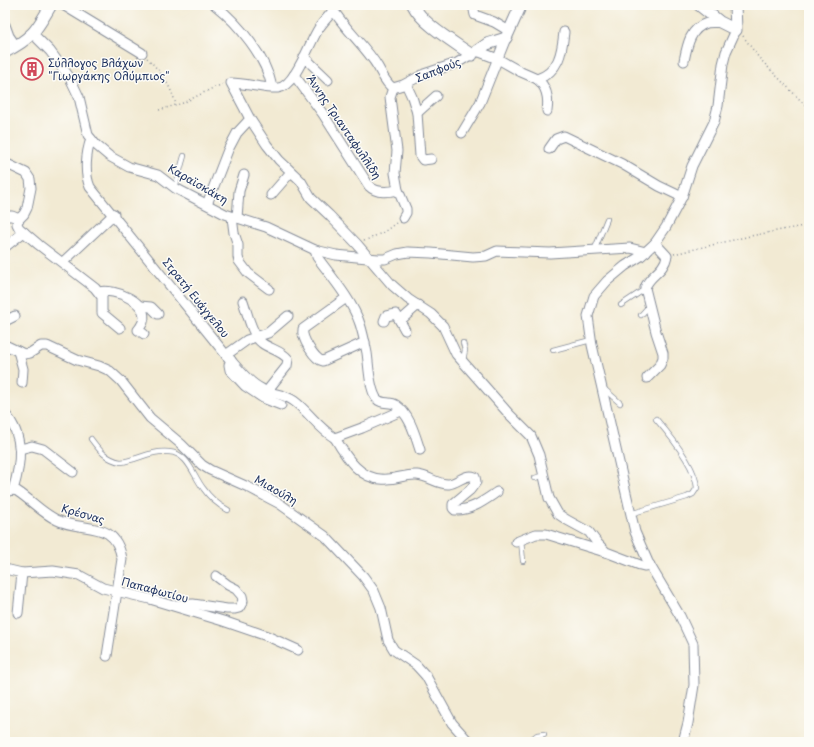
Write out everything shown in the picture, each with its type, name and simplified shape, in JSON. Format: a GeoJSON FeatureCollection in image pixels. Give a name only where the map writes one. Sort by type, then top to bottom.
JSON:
{"type":"FeatureCollection","features":[{"type":"Feature","properties":{"kind":"street"},"geometry":{"type":"LineString","coordinates":[[5,52],[33,34],[51,5]]}},
{"type":"Feature","properties":{"kind":"street"},"geometry":{"type":"LineString","coordinates":[[62,5],[142,53]]}},
{"type":"Feature","properties":{"kind":"street"},"geometry":{"type":"LineString","coordinates":[[215,5],[234,24],[258,54],[268,72],[272,88]]}},
{"type":"Feature","properties":{"kind":"street"},"geometry":{"type":"LineString","coordinates":[[413,5],[424,19],[448,38],[474,53],[498,59],[537,79],[544,86],[547,93],[548,111]]}},
{"type":"Feature","properties":{"kind":"street"},"geometry":{"type":"LineString","coordinates":[[473,5],[475,15],[494,22],[507,34]]}},
{"type":"Feature","properties":{"kind":"street"},"geometry":{"type":"LineString","coordinates":[[462,133],[480,104],[520,5]]}},
{"type":"Feature","properties":{"kind":"street"},"geometry":{"type":"LineString","coordinates":[[698,5],[720,22],[736,30]]}},
{"type":"Feature","properties":{"kind":"street"},"geometry":{"type":"LineString","coordinates":[[683,742],[688,723],[694,685],[693,644],[680,616],[650,565],[635,532],[591,340],[588,316],[594,296],[607,281],[625,266],[646,252],[655,243],[666,227],[682,197],[692,166],[714,122],[719,101],[723,64],[726,52],[736,30],[735,5]]}},
{"type":"Feature","properties":{"kind":"street"},"geometry":{"type":"LineString","coordinates":[[231,83],[272,88],[284,86],[294,75],[331,8],[371,56],[388,83],[393,88]]}},
{"type":"Feature","properties":{"kind":"street"},"geometry":{"type":"LineString","coordinates":[[684,61],[688,42],[694,32],[706,23],[720,22]]}},
{"type":"Feature","properties":{"kind":"street"},"geometry":{"type":"LineString","coordinates":[[5,25],[9,36],[16,46]]}},
{"type":"Feature","properties":{"kind":"street"},"geometry":{"type":"LineString","coordinates":[[537,79],[548,72],[558,62],[562,49],[564,32]]}},
{"type":"Feature","properties":{"kind":"street","name":"Καραϊσκάκη"},"geometry":{"type":"LineString","coordinates":[[33,34],[50,51],[75,86],[91,139],[100,149],[113,159],[130,167],[158,175],[175,188],[219,212],[266,227],[314,250],[336,255],[385,259],[397,254],[408,252],[473,257],[486,256],[498,251],[550,253],[630,248],[646,252]]}},
{"type":"Feature","properties":{"kind":"street","name":"Σαπφούς"},"geometry":{"type":"LineString","coordinates":[[431,159],[424,160],[420,156],[417,113],[412,96],[406,84],[424,74],[457,63],[487,44],[507,34]]}},
{"type":"Feature","properties":{"kind":"street"},"geometry":{"type":"LineString","coordinates":[[304,57],[328,80]]}},
{"type":"Feature","properties":{"kind":"street","name":"Άννης Τριανταφυλλίδη"},"geometry":{"type":"LineString","coordinates":[[294,75],[323,114],[369,186],[374,190],[381,192],[398,190]]}},
{"type":"Feature","properties":{"kind":"street"},"geometry":{"type":"LineString","coordinates":[[231,83],[250,119],[279,160],[301,181],[311,198],[357,244],[392,285],[431,314],[443,326],[454,351],[462,362],[531,436],[540,455],[539,476],[554,510],[567,520],[589,532],[606,552]]}},
{"type":"Feature","properties":{"kind":"street"},"geometry":{"type":"LineString","coordinates":[[393,88],[406,84]]}},
{"type":"Feature","properties":{"kind":"street"},"geometry":{"type":"LineString","coordinates":[[393,88],[390,97],[397,155],[395,173],[398,190],[406,209],[406,213],[403,218]]}},
{"type":"Feature","properties":{"kind":"street"},"geometry":{"type":"LineString","coordinates":[[417,113],[436,96]]}},
{"type":"Feature","properties":{"kind":"street"},"geometry":{"type":"LineString","coordinates":[[206,204],[228,150],[237,133],[250,119]]}},
{"type":"Feature","properties":{"kind":"street"},"geometry":{"type":"LineString","coordinates":[[549,149],[556,139],[564,136],[622,164],[658,186],[682,197]]}},
{"type":"Feature","properties":{"kind":"street","name":"Στρατή Ευάγγελου"},"geometry":{"type":"LineString","coordinates":[[91,139],[87,155],[88,183],[229,358],[254,384],[267,391],[282,395],[292,400],[323,430],[335,438]]}},
{"type":"Feature","properties":{"kind":"street"},"geometry":{"type":"LineString","coordinates":[[5,163],[26,173],[30,179],[31,188],[28,208],[17,221],[18,225],[38,245],[63,262],[99,292],[102,297],[102,313],[120,328]]}},
{"type":"Feature","properties":{"kind":"street"},"geometry":{"type":"LineString","coordinates":[[271,195],[291,172]]}},
{"type":"Feature","properties":{"kind":"street"},"geometry":{"type":"LineString","coordinates":[[244,175],[239,191],[235,218],[234,232],[238,245],[238,257],[248,274],[269,290]]}},
{"type":"Feature","properties":{"kind":"street"},"geometry":{"type":"LineString","coordinates":[[63,262],[114,214]]}},
{"type":"Feature","properties":{"kind":"street"},"geometry":{"type":"LineString","coordinates":[[5,216],[12,216],[19,219]]}},
{"type":"Feature","properties":{"kind":"street"},"geometry":{"type":"LineString","coordinates":[[5,247],[24,232]]}},
{"type":"Feature","properties":{"kind":"street"},"geometry":{"type":"LineString","coordinates":[[647,378],[660,365],[663,358],[663,353],[645,289],[648,282],[663,268],[667,256],[655,243]]}},
{"type":"Feature","properties":{"kind":"street"},"geometry":{"type":"LineString","coordinates":[[314,250],[317,257],[346,298],[358,319],[365,342],[371,380],[376,397],[380,401],[394,404],[401,411],[411,426],[420,450]]}},
{"type":"Feature","properties":{"kind":"street"},"geometry":{"type":"LineString","coordinates":[[99,292],[107,290],[118,293],[140,306],[151,307],[158,314]]}},
{"type":"Feature","properties":{"kind":"street"},"geometry":{"type":"LineString","coordinates":[[346,298],[303,330],[303,336],[320,361],[336,356],[365,342]]}},
{"type":"Feature","properties":{"kind":"street"},"geometry":{"type":"LineString","coordinates":[[243,301],[256,337],[261,343],[283,354],[288,359],[287,366],[267,391]]}},
{"type":"Feature","properties":{"kind":"street"},"geometry":{"type":"LineString","coordinates":[[400,321],[418,305]]}},
{"type":"Feature","properties":{"kind":"street"},"geometry":{"type":"LineString","coordinates":[[140,306],[144,314],[144,321],[138,330],[144,334]]}},
{"type":"Feature","properties":{"kind":"street"},"geometry":{"type":"LineString","coordinates":[[384,321],[386,316],[396,314],[405,330]]}},
{"type":"Feature","properties":{"kind":"street"},"geometry":{"type":"LineString","coordinates":[[5,321],[15,316]]}},
{"type":"Feature","properties":{"kind":"street"},"geometry":{"type":"LineString","coordinates":[[281,405],[263,398],[245,386],[230,370],[229,358],[243,342],[262,336],[273,330],[288,316]]}},
{"type":"Feature","properties":{"kind":"street","name":"Μιαούλη"},"geometry":{"type":"LineString","coordinates":[[5,345],[24,354],[28,354],[44,346],[77,360],[104,368],[121,380],[150,418],[181,450],[202,465],[280,504],[324,536],[363,576],[374,591],[381,608],[388,640],[394,650],[421,670],[426,676],[452,723],[469,742]]}},
{"type":"Feature","properties":{"kind":"street"},"geometry":{"type":"LineString","coordinates":[[18,351],[23,369],[22,383]]}},
{"type":"Feature","properties":{"kind":"street"},"geometry":{"type":"LineString","coordinates":[[401,411],[335,438],[348,460],[360,471],[373,478],[385,480],[415,475],[448,484],[454,483],[468,476],[475,477],[475,484],[453,504],[453,508],[455,510],[462,510],[478,504],[497,492]]}},
{"type":"Feature","properties":{"kind":"street"},"geometry":{"type":"LineString","coordinates":[[5,414],[15,429],[20,449],[19,466],[9,491]]}},
{"type":"Feature","properties":{"kind":"street"},"geometry":{"type":"LineString","coordinates":[[20,449],[32,446],[43,449],[74,472]]}},
{"type":"Feature","properties":{"kind":"street","name":"Κρέσνας"},"geometry":{"type":"LineString","coordinates":[[9,491],[22,494],[48,515],[58,521],[65,524],[99,530],[110,536],[120,550],[122,560],[107,656]]}},
{"type":"Feature","properties":{"kind":"street"},"geometry":{"type":"LineString","coordinates":[[519,541],[536,534],[546,534],[606,552],[640,565],[650,565]]}},
{"type":"Feature","properties":{"kind":"street","name":"Παπαφωτίου"},"geometry":{"type":"LineString","coordinates":[[6,571],[22,573],[53,571],[79,575],[103,588],[172,606],[267,636],[298,650]]}},
{"type":"Feature","properties":{"kind":"street"},"geometry":{"type":"LineString","coordinates":[[18,613],[22,573]]}},
{"type":"Feature","properties":{"kind":"street"},"geometry":{"type":"LineString","coordinates":[[172,606],[193,604],[235,610],[239,608],[243,601],[242,596],[236,589],[216,576]]}},
{"type":"Feature","properties":{"kind":"lane"},"geometry":{"type":"LineString","coordinates":[[175,188],[184,156]]}},
{"type":"Feature","properties":{"kind":"lane"},"geometry":{"type":"LineString","coordinates":[[594,251],[600,233],[608,219]]}},
{"type":"Feature","properties":{"kind":"lane"},"geometry":{"type":"LineString","coordinates":[[621,305],[645,289]]}},
{"type":"Feature","properties":{"kind":"lane"},"geometry":{"type":"LineString","coordinates":[[641,315],[650,305]]}},
{"type":"Feature","properties":{"kind":"lane"},"geometry":{"type":"LineString","coordinates":[[553,350],[591,340]]}},
{"type":"Feature","properties":{"kind":"lane"},"geometry":{"type":"LineString","coordinates":[[462,362],[465,350],[463,343]]}},
{"type":"Feature","properties":{"kind":"lane"},"geometry":{"type":"LineString","coordinates":[[602,387],[620,404]]}},
{"type":"Feature","properties":{"kind":"lane"},"geometry":{"type":"LineString","coordinates":[[630,514],[687,497],[693,494],[696,490],[697,486],[681,451],[656,419]]}},
{"type":"Feature","properties":{"kind":"lane"},"geometry":{"type":"LineString","coordinates":[[91,439],[103,454],[121,462],[161,452],[181,450],[207,493],[217,503],[228,510]]}},
{"type":"Feature","properties":{"kind":"lane"},"geometry":{"type":"LineString","coordinates":[[519,541],[523,561]]}},
{"type":"Feature","properties":{"kind":"lane"},"geometry":{"type":"LineString","coordinates":[[528,742],[537,735],[544,734]]}},
{"type":"Feature","properties":{"kind":"path"},"geometry":{"type":"LineString","coordinates":[[736,30],[741,34],[759,58],[809,109]]}},
{"type":"Feature","properties":{"kind":"path"},"geometry":{"type":"LineString","coordinates":[[142,53],[167,82],[173,92],[176,105]]}},
{"type":"Feature","properties":{"kind":"path"},"geometry":{"type":"LineString","coordinates":[[159,110],[188,101],[215,87],[231,83]]}},
{"type":"Feature","properties":{"kind":"path"},"geometry":{"type":"LineString","coordinates":[[357,244],[384,232],[403,218]]}},
{"type":"Feature","properties":{"kind":"path"},"geometry":{"type":"LineString","coordinates":[[667,256],[750,236],[809,225]]}},
{"type":"Feature","properties":{"kind":"place","name":"Σύλλογος Βλάχων \"Γιωργάκης Ολύμπιος\""},"geometry":{"type":"Point","coordinates":[32,69]}}]}
